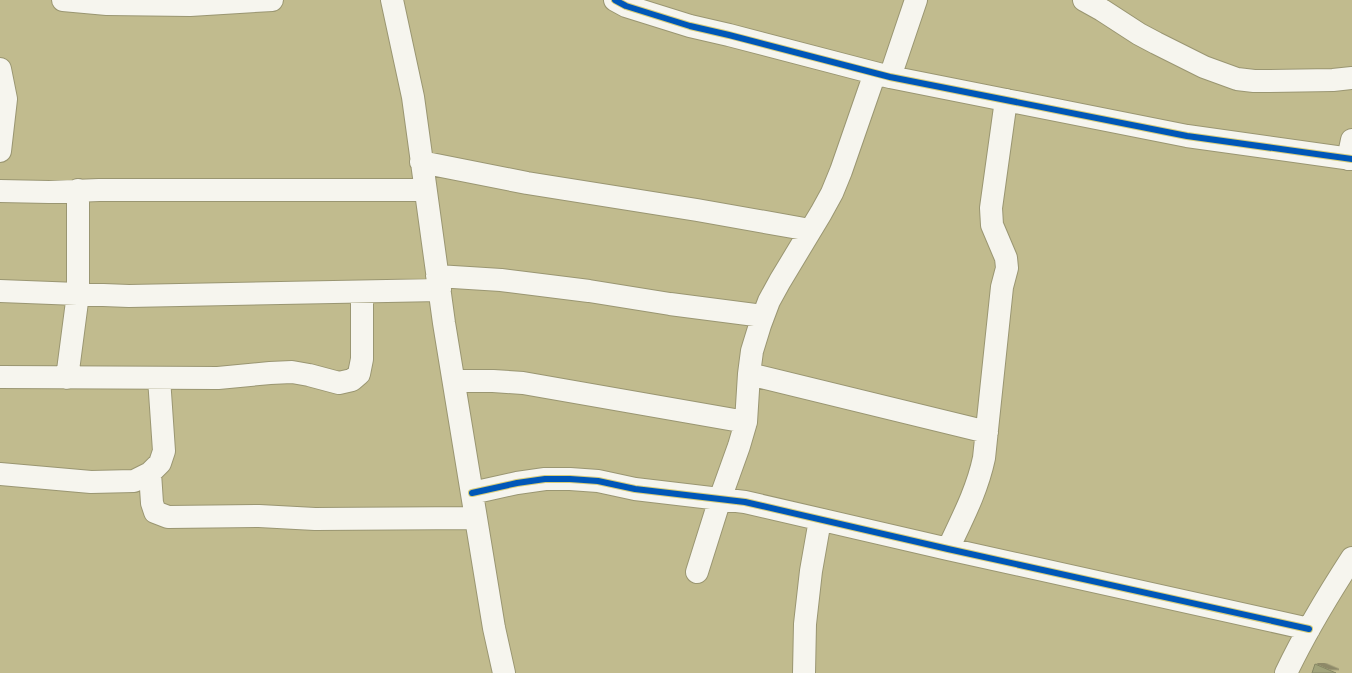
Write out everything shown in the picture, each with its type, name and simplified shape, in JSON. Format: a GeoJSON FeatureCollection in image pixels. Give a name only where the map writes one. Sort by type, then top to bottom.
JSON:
{"type":"FeatureCollection","features":[{"type":"Feature","properties":{"kind":"street"},"geometry":{"type":"LineString","coordinates":[[63,0],[106,4],[190,5],[272,0]]}},
{"type":"Feature","properties":{"kind":"street"},"geometry":{"type":"LineString","coordinates":[[392,0],[413,98],[438,283],[494,628],[504,673]]}},
{"type":"Feature","properties":{"kind":"street"},"geometry":{"type":"LineString","coordinates":[[615,0],[626,6],[690,26],[882,75],[1187,136],[1351,153]]}},
{"type":"Feature","properties":{"kind":"street"},"geometry":{"type":"LineString","coordinates":[[697,572],[720,499],[740,446],[746,422],[752,351],[763,316],[780,281],[832,193],[882,75],[916,0]]}},
{"type":"Feature","properties":{"kind":"street"},"geometry":{"type":"LineString","coordinates":[[1084,0],[1156,43],[1204,67],[1237,79],[1270,81],[1352,78]]}},
{"type":"Feature","properties":{"kind":"street"},"geometry":{"type":"LineString","coordinates":[[0,69],[6,100],[2,112],[0,151]]}},
{"type":"Feature","properties":{"kind":"street"},"geometry":{"type":"LineString","coordinates":[[948,549],[980,477],[984,458],[1002,287],[1007,268],[1006,258],[992,225],[991,208],[1006,100]]}},
{"type":"Feature","properties":{"kind":"street"},"geometry":{"type":"LineString","coordinates":[[421,162],[527,183],[697,210],[810,230]]}},
{"type":"Feature","properties":{"kind":"street"},"geometry":{"type":"LineString","coordinates":[[67,378],[78,294],[78,190]]}},
{"type":"Feature","properties":{"kind":"street"},"geometry":{"type":"LineString","coordinates":[[0,191],[425,190]]}},
{"type":"Feature","properties":{"kind":"street"},"geometry":{"type":"LineString","coordinates":[[0,291],[129,296],[362,292],[438,283],[501,280],[589,290],[670,304],[763,316]]}},
{"type":"Feature","properties":{"kind":"street"},"geometry":{"type":"LineString","coordinates":[[0,377],[218,378],[292,372],[339,383],[352,380],[359,374],[362,359],[362,292]]}},
{"type":"Feature","properties":{"kind":"street"},"geometry":{"type":"LineString","coordinates":[[749,374],[987,432]]}},
{"type":"Feature","properties":{"kind":"street"},"geometry":{"type":"LineString","coordinates":[[0,474],[91,482],[134,481],[150,473],[160,464],[164,451],[159,378]]}},
{"type":"Feature","properties":{"kind":"street"},"geometry":{"type":"LineString","coordinates":[[454,381],[523,383],[746,422]]}},
{"type":"Feature","properties":{"kind":"street"},"geometry":{"type":"LineString","coordinates":[[150,473],[152,503],[155,512],[168,517],[260,516],[315,519],[476,518]]}},
{"type":"Feature","properties":{"kind":"street"},"geometry":{"type":"LineString","coordinates":[[472,493],[517,483],[570,479],[598,481],[635,489],[746,502],[948,549],[1309,629]]}},
{"type":"Feature","properties":{"kind":"street"},"geometry":{"type":"LineString","coordinates":[[804,673],[805,624],[810,571],[820,520]]}},
{"type":"Feature","properties":{"kind":"street"},"geometry":{"type":"LineString","coordinates":[[1286,673],[1309,629],[1352,558]]}},
{"type":"Feature","properties":{"kind":"building"},"geometry":{"type":"Polygon","coordinates":[[[1315,664],[1336,673],[1312,673],[1315,664]]]}},
{"type":"Feature","properties":{"kind":"cycle path"},"geometry":{"type":"LineString","coordinates":[[615,0],[626,6],[690,26],[890,77],[1187,136],[1352,159]]}},
{"type":"Feature","properties":{"kind":"cycle path"},"geometry":{"type":"LineString","coordinates":[[472,493],[517,483],[545,479],[570,479],[598,481],[635,489],[745,502],[948,549],[1309,629]]}}]}
